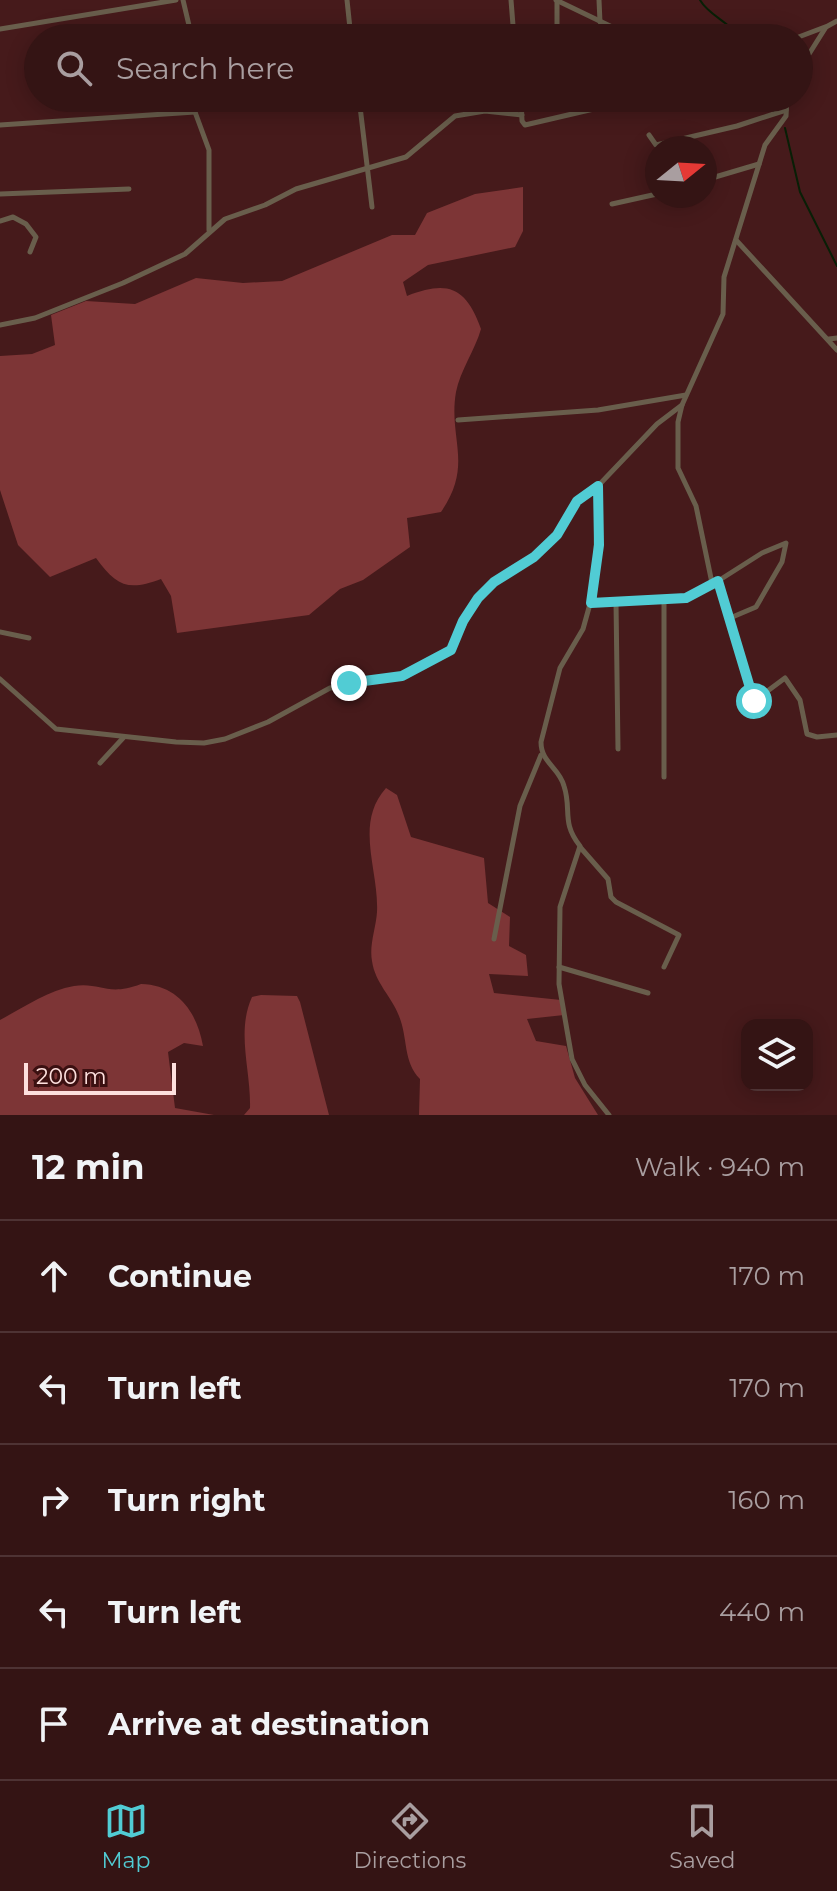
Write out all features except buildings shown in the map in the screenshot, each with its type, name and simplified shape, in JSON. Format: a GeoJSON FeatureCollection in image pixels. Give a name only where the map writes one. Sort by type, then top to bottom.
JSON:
{"type":"FeatureCollection","features":[{"type":"Feature","properties":{"kind":"street"},"geometry":{"type":"LineString","coordinates":[[30,24],[176,0]]}},
{"type":"Feature","properties":{"kind":"street"},"geometry":{"type":"LineString","coordinates":[[183,0],[189,24]]}},
{"type":"Feature","properties":{"kind":"street"},"geometry":{"type":"LineString","coordinates":[[347,0],[350,24]]}},
{"type":"Feature","properties":{"kind":"street"},"geometry":{"type":"LineString","coordinates":[[511,0],[513,24]]}},
{"type":"Feature","properties":{"kind":"street"},"geometry":{"type":"LineString","coordinates":[[557,24],[556,0],[604,24]]}},
{"type":"Feature","properties":{"kind":"street"},"geometry":{"type":"LineString","coordinates":[[599,0],[600,22]]}},
{"type":"Feature","properties":{"kind":"street"},"geometry":{"type":"LineString","coordinates":[[813,34],[837,21]]}},
{"type":"Feature","properties":{"kind":"street"},"geometry":{"type":"LineString","coordinates":[[0,29],[24,25]]}},
{"type":"Feature","properties":{"kind":"street"},"geometry":{"type":"LineString","coordinates":[[813,43],[818,33]]}},
{"type":"Feature","properties":{"kind":"street"},"geometry":{"type":"LineString","coordinates":[[0,125],[195,112],[209,150],[209,230]]}},
{"type":"Feature","properties":{"kind":"street"},"geometry":{"type":"LineString","coordinates":[[360,112],[372,207]]}},
{"type":"Feature","properties":{"kind":"street"},"geometry":{"type":"LineString","coordinates":[[0,325],[35,318],[123,283],[185,254],[225,219],[265,205],[296,189],[406,157],[455,116],[479,112]]}},
{"type":"Feature","properties":{"kind":"street"},"geometry":{"type":"LineString","coordinates":[[494,112],[522,115]]}},
{"type":"Feature","properties":{"kind":"street"},"geometry":{"type":"LineString","coordinates":[[522,112],[523,124],[582,112]]}},
{"type":"Feature","properties":{"kind":"street"},"geometry":{"type":"LineString","coordinates":[[649,135],[656,145],[784,112],[782,125],[765,145],[724,277],[723,314],[682,405],[676,437],[678,468],[696,506],[715,582],[730,618],[754,701],[785,678],[800,700],[807,734],[817,737],[837,735]]}},
{"type":"Feature","properties":{"kind":"street"},"geometry":{"type":"LineString","coordinates":[[717,176],[759,164]]}},
{"type":"Feature","properties":{"kind":"street"},"geometry":{"type":"LineString","coordinates":[[0,194],[129,189]]}},
{"type":"Feature","properties":{"kind":"street"},"geometry":{"type":"LineString","coordinates":[[612,204],[645,197]]}},
{"type":"Feature","properties":{"kind":"street"},"geometry":{"type":"LineString","coordinates":[[0,221],[13,217],[26,224],[36,237],[30,252]]}},
{"type":"Feature","properties":{"kind":"street"},"geometry":{"type":"LineString","coordinates":[[736,240],[837,350]]}},
{"type":"Feature","properties":{"kind":"street"},"geometry":{"type":"LineString","coordinates":[[829,339],[837,338]]}},
{"type":"Feature","properties":{"kind":"street"},"geometry":{"type":"LineString","coordinates":[[458,420],[572,413],[687,395]]}},
{"type":"Feature","properties":{"kind":"street"},"geometry":{"type":"LineString","coordinates":[[0,679],[51,727],[124,737],[214,741],[268,722],[330,688],[402,676],[451,650],[463,621],[478,598],[494,582],[534,557],[557,535],[577,501],[598,486],[638,442],[682,405]]}},
{"type":"Feature","properties":{"kind":"street"},"geometry":{"type":"LineString","coordinates":[[494,939],[520,806],[541,755],[542,732],[560,668],[583,629],[591,603],[599,545],[598,486]]}},
{"type":"Feature","properties":{"kind":"street"},"geometry":{"type":"LineString","coordinates":[[591,603],[686,598],[762,553],[786,543],[782,562],[756,607],[730,618]]}},
{"type":"Feature","properties":{"kind":"street"},"geometry":{"type":"LineString","coordinates":[[664,600],[664,777]]}},
{"type":"Feature","properties":{"kind":"street"},"geometry":{"type":"LineString","coordinates":[[616,602],[618,749]]}},
{"type":"Feature","properties":{"kind":"street"},"geometry":{"type":"LineString","coordinates":[[0,632],[29,638]]}},
{"type":"Feature","properties":{"kind":"street"},"geometry":{"type":"LineString","coordinates":[[100,763],[124,737]]}},
{"type":"Feature","properties":{"kind":"street"},"geometry":{"type":"LineString","coordinates":[[541,755],[564,786],[566,820],[580,846],[608,879],[616,902],[679,935],[664,967]]}},
{"type":"Feature","properties":{"kind":"street"},"geometry":{"type":"LineString","coordinates":[[580,846],[560,907],[559,967],[572,1059],[585,1085],[609,1115]]}},
{"type":"Feature","properties":{"kind":"street"},"geometry":{"type":"LineString","coordinates":[[559,967],[648,993]]}},
{"type":"Feature","properties":{"kind":"shaded area"},"geometry":{"type":"Polygon","coordinates":[[[523,187],[523,231],[515,247],[428,265],[403,282],[407,296],[434,288],[454,291],[469,304],[481,329],[456,392],[456,480],[441,512],[407,518],[410,547],[363,580],[340,589],[309,615],[177,633],[171,596],[161,579],[139,585],[123,584],[96,558],[50,577],[18,545],[0,490],[0,356],[32,354],[55,345],[51,315],[86,301],[135,304],[196,278],[243,283],[282,281],[392,235],[415,235],[427,213],[475,194],[523,187]]]}},
{"type":"Feature","properties":{"kind":"shaded area"},"geometry":{"type":"Polygon","coordinates":[[[386,788],[397,795],[411,837],[484,858],[488,903],[510,917],[509,946],[526,955],[528,976],[489,974],[494,993],[561,1000],[564,1015],[527,1019],[536,1041],[566,1046],[575,1078],[598,1115],[419,1115],[420,1079],[408,1057],[399,1016],[376,976],[371,955],[377,896],[370,847],[371,817],[386,788]]]}},
{"type":"Feature","properties":{"kind":"shaded area"},"geometry":{"type":"Polygon","coordinates":[[[141,984],[165,989],[175,995],[191,1012],[200,1034],[203,1046],[184,1043],[168,1052],[175,1108],[214,1115],[0,1115],[0,1020],[64,988],[83,985],[120,989],[141,984]]]}},
{"type":"Feature","properties":{"kind":"shaded area"},"geometry":{"type":"Polygon","coordinates":[[[297,996],[329,1115],[244,1115],[250,1108],[245,1024],[252,997],[297,996]]]}},
{"type":"Feature","properties":{"kind":"waterway"},"geometry":{"type":"LineString","coordinates":[[700,0],[726,24]]}},
{"type":"Feature","properties":{"kind":"waterway"},"geometry":{"type":"LineString","coordinates":[[785,128],[800,192],[837,266]]}},
{"type":"Feature","properties":{"kind":"route"},"geometry":{"type":"LineString","coordinates":[[349,683],[402,676],[451,650],[463,621],[478,598],[494,582],[534,557],[557,535],[577,501],[598,486],[596,521],[599,545],[591,603],[686,598],[718,581],[754,701]]}}]}
